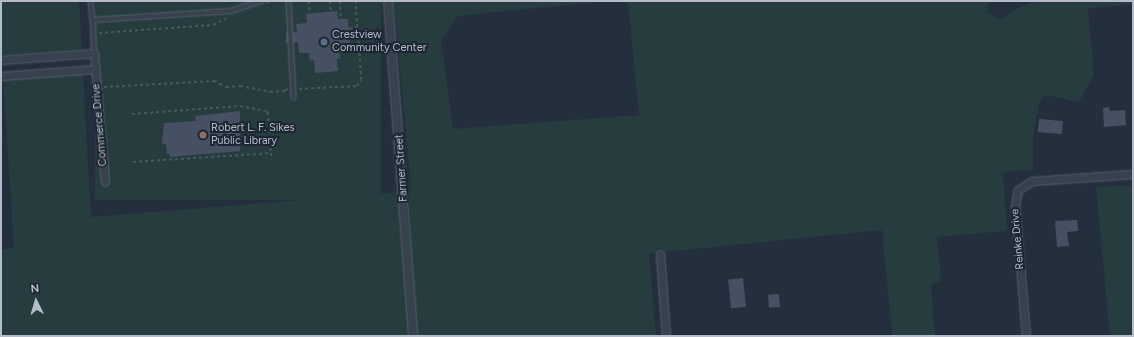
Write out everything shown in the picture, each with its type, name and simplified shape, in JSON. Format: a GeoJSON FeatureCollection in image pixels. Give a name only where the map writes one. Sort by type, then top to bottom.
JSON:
{"type":"FeatureCollection","features":[{"type":"Feature","properties":{"kind":"street","name":"Farmer Street"},"geometry":{"type":"LineString","coordinates":[[388,1],[413,336]]}},
{"type":"Feature","properties":{"kind":"street"},"geometry":{"type":"LineString","coordinates":[[1,60],[94,54]]}},
{"type":"Feature","properties":{"kind":"street","name":"Commerce Drive"},"geometry":{"type":"LineString","coordinates":[[94,54],[104,182]]}},
{"type":"Feature","properties":{"kind":"street","name":"Commerce Drive"},"geometry":{"type":"LineString","coordinates":[[1,76],[95,69]]}},
{"type":"Feature","properties":{"kind":"street","name":"Reinke Drive"},"geometry":{"type":"LineString","coordinates":[[1026,336],[1015,205],[1018,190],[1032,181],[1133,174]]}},
{"type":"Feature","properties":{"kind":"street"},"geometry":{"type":"LineString","coordinates":[[660,254],[666,336]]}},
{"type":"Feature","properties":{"kind":"lane"},"geometry":{"type":"LineString","coordinates":[[91,1],[94,54]]}},
{"type":"Feature","properties":{"kind":"lane"},"geometry":{"type":"LineString","coordinates":[[289,1],[294,98]]}},
{"type":"Feature","properties":{"kind":"lane"},"geometry":{"type":"LineString","coordinates":[[93,20],[231,11],[263,2]]}},
{"type":"Feature","properties":{"kind":"path"},"geometry":{"type":"LineString","coordinates":[[263,2],[270,1]]}},
{"type":"Feature","properties":{"kind":"path"},"geometry":{"type":"LineString","coordinates":[[309,1],[310,12]]}},
{"type":"Feature","properties":{"kind":"path"},"geometry":{"type":"LineString","coordinates":[[330,1],[331,12]]}},
{"type":"Feature","properties":{"kind":"path"},"geometry":{"type":"LineString","coordinates":[[340,1],[341,19]]}},
{"type":"Feature","properties":{"kind":"path"},"geometry":{"type":"LineString","coordinates":[[101,83],[102,87],[111,88],[214,80],[226,87],[240,86],[270,92],[285,91],[293,87],[304,90],[358,86],[361,80],[355,1]]}},
{"type":"Feature","properties":{"kind":"path"},"geometry":{"type":"LineString","coordinates":[[97,36],[96,34],[213,25],[234,15]]}},
{"type":"Feature","properties":{"kind":"path"},"geometry":{"type":"LineString","coordinates":[[349,29],[357,28]]}},
{"type":"Feature","properties":{"kind":"path"},"geometry":{"type":"LineString","coordinates":[[340,52],[347,49],[359,50]]}},
{"type":"Feature","properties":{"kind":"path"},"geometry":{"type":"LineString","coordinates":[[132,114],[240,106],[266,111],[268,112],[272,160]]}},
{"type":"Feature","properties":{"kind":"path"},"geometry":{"type":"LineString","coordinates":[[133,162],[271,153]]}},
{"type":"Feature","properties":{"kind":"green space"},"geometry":{"type":"Polygon","coordinates":[[[1,1],[79,1],[82,50],[1,56],[1,1]]]}},
{"type":"Feature","properties":{"kind":"green space"},"geometry":{"type":"Polygon","coordinates":[[[95,1],[381,1],[381,200],[95,200],[95,1]]]}},
{"type":"Feature","properties":{"kind":"green space"},"geometry":{"type":"Polygon","coordinates":[[[394,1],[610,1],[458,16],[441,40],[453,129],[639,115],[628,1],[988,1],[987,12],[1000,19],[1022,6],[1041,1],[1133,1],[1133,4],[1088,9],[1094,74],[1079,102],[1052,96],[1043,97],[1039,105],[1033,137],[1033,170],[1003,172],[1007,231],[937,237],[941,282],[931,284],[935,336],[892,336],[882,230],[664,252],[663,249],[656,249],[656,253],[649,254],[656,336],[417,336],[408,191],[411,190],[394,1]]]}},
{"type":"Feature","properties":{"kind":"green space"},"geometry":{"type":"Polygon","coordinates":[[[83,74],[91,217],[400,192],[409,336],[1,336],[1,250],[14,248],[3,80],[83,74]]]}},
{"type":"Feature","properties":{"kind":"green space"},"geometry":{"type":"Polygon","coordinates":[[[1133,185],[1133,336],[1110,336],[1096,187],[1133,185]]]}},
{"type":"Feature","properties":{"kind":"building","name":"Crestview Community Center"},"geometry":{"type":"Polygon","coordinates":[[[337,11],[338,19],[348,19],[350,49],[339,50],[340,59],[337,59],[338,71],[315,73],[314,60],[310,61],[309,53],[299,53],[298,42],[286,43],[286,33],[297,32],[296,24],[307,23],[306,14],[337,11]]]}},
{"type":"Feature","properties":{"kind":"building"},"geometry":{"type":"Polygon","coordinates":[[[1109,107],[1110,111],[1125,110],[1126,125],[1104,127],[1103,108],[1109,107]]]}},
{"type":"Feature","properties":{"kind":"building"},"geometry":{"type":"Polygon","coordinates":[[[240,111],[240,151],[170,157],[170,154],[167,154],[166,144],[162,144],[164,123],[196,121],[195,116],[240,111]]]}},
{"type":"Feature","properties":{"kind":"building"},"geometry":{"type":"Polygon","coordinates":[[[1039,119],[1063,121],[1062,134],[1038,132],[1039,119]]]}},
{"type":"Feature","properties":{"kind":"building"},"geometry":{"type":"Polygon","coordinates":[[[1077,220],[1078,231],[1067,232],[1069,246],[1057,247],[1055,221],[1077,220]]]}},
{"type":"Feature","properties":{"kind":"building"},"geometry":{"type":"Polygon","coordinates":[[[743,278],[746,307],[731,308],[728,280],[743,278]]]}},
{"type":"Feature","properties":{"kind":"building"},"geometry":{"type":"Polygon","coordinates":[[[779,294],[780,307],[769,308],[768,295],[779,294]]]}},
{"type":"Feature","properties":{"kind":"place","name":"Crestview Community Center"},"geometry":{"type":"Point","coordinates":[324,42]}},
{"type":"Feature","properties":{"kind":"place","name":"Robert L. F. Sikes Public Library"},"geometry":{"type":"Point","coordinates":[203,135]}}]}
